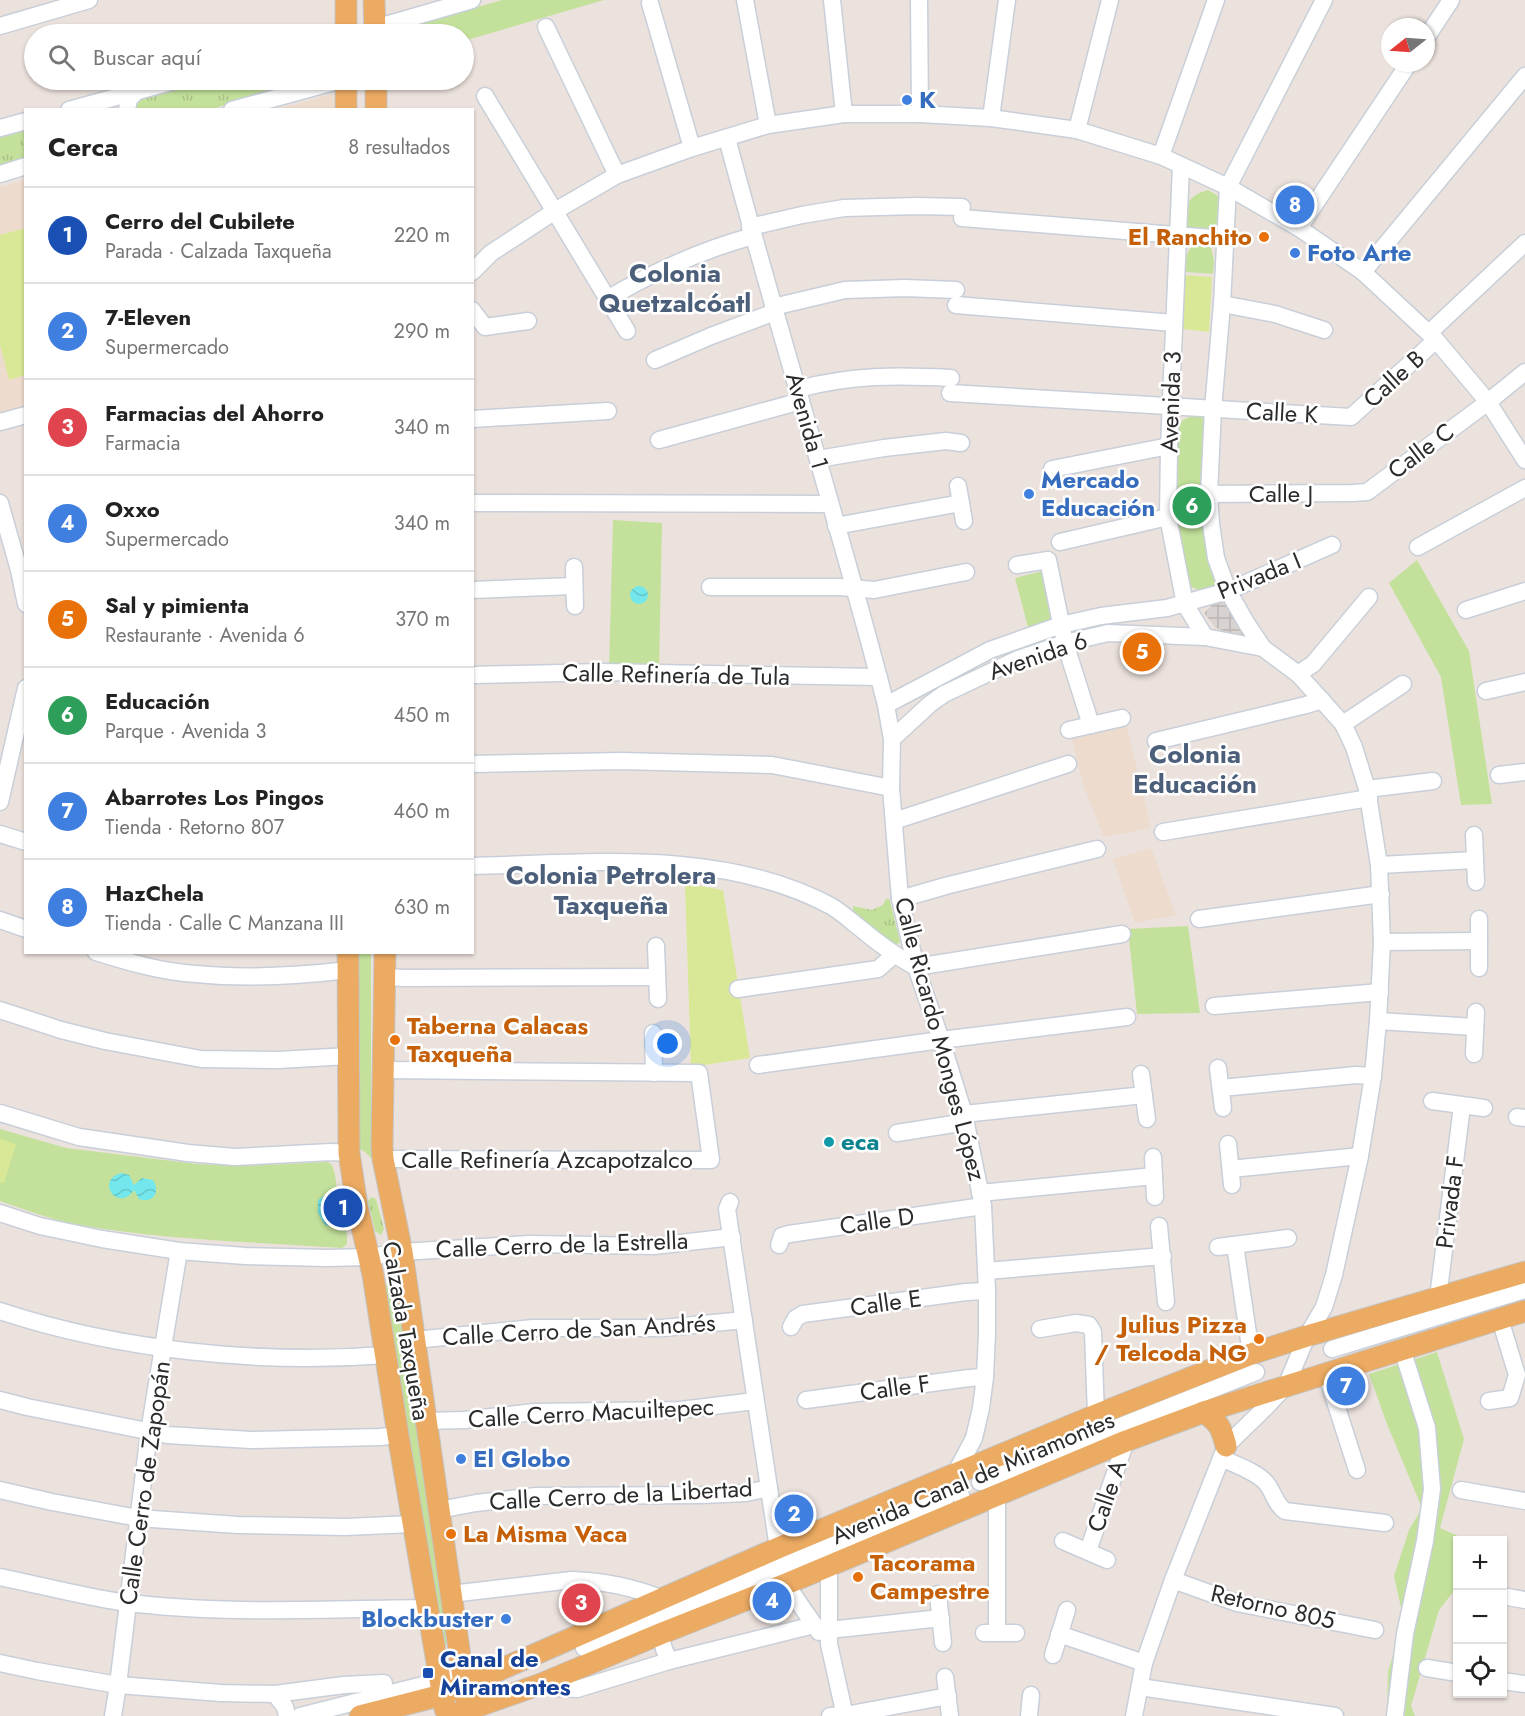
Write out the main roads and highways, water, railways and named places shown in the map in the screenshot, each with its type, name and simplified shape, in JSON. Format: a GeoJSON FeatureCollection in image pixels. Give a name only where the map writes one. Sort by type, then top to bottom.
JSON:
{"type":"FeatureCollection","features":[{"type":"Feature","properties":{"kind":"main road"},"geometry":{"type":"LineString","coordinates":[[345,24],[346,0]]}},
{"type":"Feature","properties":{"kind":"main road"},"geometry":{"type":"LineString","coordinates":[[374,0],[375,24]]}},
{"type":"Feature","properties":{"kind":"main road"},"geometry":{"type":"LineString","coordinates":[[346,90],[346,108]]}},
{"type":"Feature","properties":{"kind":"main road"},"geometry":{"type":"LineString","coordinates":[[376,90],[376,108]]}},
{"type":"Feature","properties":{"kind":"main road","name":"Calzada Taxqueña"},"geometry":{"type":"LineString","coordinates":[[385,954],[383,1159],[400,1242],[463,1678],[459,1714]]}},
{"type":"Feature","properties":{"kind":"main road","name":"Calzada Taxqueña"},"geometry":{"type":"LineString","coordinates":[[348,961],[350,1153],[357,1206],[369,1257],[377,1356],[398,1435],[441,1688],[459,1714]]}},
{"type":"Feature","properties":{"kind":"main road"},"geometry":{"type":"LineString","coordinates":[[350,1153],[375,1178],[400,1242]]}},
{"type":"Feature","properties":{"kind":"main road","name":"Avenida Canal de Miramontes"},"geometry":{"type":"LineString","coordinates":[[354,1710],[441,1688],[663,1599],[1096,1414],[1253,1363],[1307,1336],[1525,1272]]}},
{"type":"Feature","properties":{"kind":"main road","name":"Avenida Canal de Miramontes"},"geometry":{"type":"LineString","coordinates":[[459,1714],[541,1684],[786,1584],[1126,1441],[1204,1412],[1525,1311]]}},
{"type":"Feature","properties":{"kind":"main road"},"geometry":{"type":"LineString","coordinates":[[1204,1412],[1217,1422],[1222,1431],[1223,1452]]}},
{"type":"Feature","properties":{"kind":"water"},"geometry":{"type":"Polygon","coordinates":[[[639,586],[645,589],[648,595],[645,601],[639,604],[633,601],[630,595],[633,589],[639,586]]]}},
{"type":"Feature","properties":{"kind":"water"},"geometry":{"type":"Polygon","coordinates":[[[122,1173],[129,1175],[134,1185],[142,1178],[153,1180],[156,1193],[148,1200],[139,1199],[134,1190],[128,1196],[116,1197],[109,1187],[110,1182],[114,1176],[122,1173]]]}},
{"type":"Feature","properties":{"kind":"water"},"geometry":{"type":"Polygon","coordinates":[[[331,1191],[338,1228],[325,1225],[318,1213],[318,1200],[331,1191]]]}},
{"type":"Feature","properties":{"kind":"place","name":"K"},"geometry":{"type":"Point","coordinates":[907,100]}},
{"type":"Feature","properties":{"kind":"place","name":"HazChela"},"geometry":{"type":"Point","coordinates":[1295,205]}},
{"type":"Feature","properties":{"kind":"place","name":"El Ranchito"},"geometry":{"type":"Point","coordinates":[1264,237]}},
{"type":"Feature","properties":{"kind":"place","name":"Foto Arte"},"geometry":{"type":"Point","coordinates":[1295,253]}},
{"type":"Feature","properties":{"kind":"place","name":"Mercado Educación"},"geometry":{"type":"Point","coordinates":[1029,494]}},
{"type":"Feature","properties":{"kind":"place","name":"Educación"},"geometry":{"type":"Point","coordinates":[1192,506]}},
{"type":"Feature","properties":{"kind":"place","name":"Sal y pimienta"},"geometry":{"type":"Point","coordinates":[1142,652]}},
{"type":"Feature","properties":{"kind":"place","name":"Taberna Calacas Taxqueña"},"geometry":{"type":"Point","coordinates":[395,1040]}},
{"type":"Feature","properties":{"kind":"place","name":"eca"},"geometry":{"type":"Point","coordinates":[829,1142]}},
{"type":"Feature","properties":{"kind":"place","name":"Cerro del Cubilete"},"geometry":{"type":"Point","coordinates":[343,1208]}},
{"type":"Feature","properties":{"kind":"place","name":"Julius Pizza / Telcoda NG"},"geometry":{"type":"Point","coordinates":[1259,1339]}},
{"type":"Feature","properties":{"kind":"place","name":"Abarrotes Los Pingos"},"geometry":{"type":"Point","coordinates":[1346,1386]}},
{"type":"Feature","properties":{"kind":"place","name":"El Globo"},"geometry":{"type":"Point","coordinates":[461,1459]}},
{"type":"Feature","properties":{"kind":"place","name":"7-Eleven"},"geometry":{"type":"Point","coordinates":[794,1514]}},
{"type":"Feature","properties":{"kind":"place","name":"La Misma Vaca"},"geometry":{"type":"Point","coordinates":[451,1534]}},
{"type":"Feature","properties":{"kind":"place","name":"Tacorama Campestre"},"geometry":{"type":"Point","coordinates":[858,1577]}},
{"type":"Feature","properties":{"kind":"place","name":"Oxxo"},"geometry":{"type":"Point","coordinates":[772,1601]}},
{"type":"Feature","properties":{"kind":"place","name":"Farmacias del Ahorro"},"geometry":{"type":"Point","coordinates":[581,1603]}},
{"type":"Feature","properties":{"kind":"place","name":"Blockbuster"},"geometry":{"type":"Point","coordinates":[506,1619]}},
{"type":"Feature","properties":{"kind":"place","name":"Canal de Miramontes"},"geometry":{"type":"Point","coordinates":[428,1673]}},
{"type":"Feature","properties":{"kind":"district","name":"Colonia Quetzalcóatl"},"geometry":{"type":"Point","coordinates":[675,288]}},
{"type":"Feature","properties":{"kind":"district","name":"Colonia Educación"},"geometry":{"type":"Point","coordinates":[1195,769]}},
{"type":"Feature","properties":{"kind":"district","name":"Colonia Petrolera Taxqueña"},"geometry":{"type":"Point","coordinates":[611,890]}}]}
